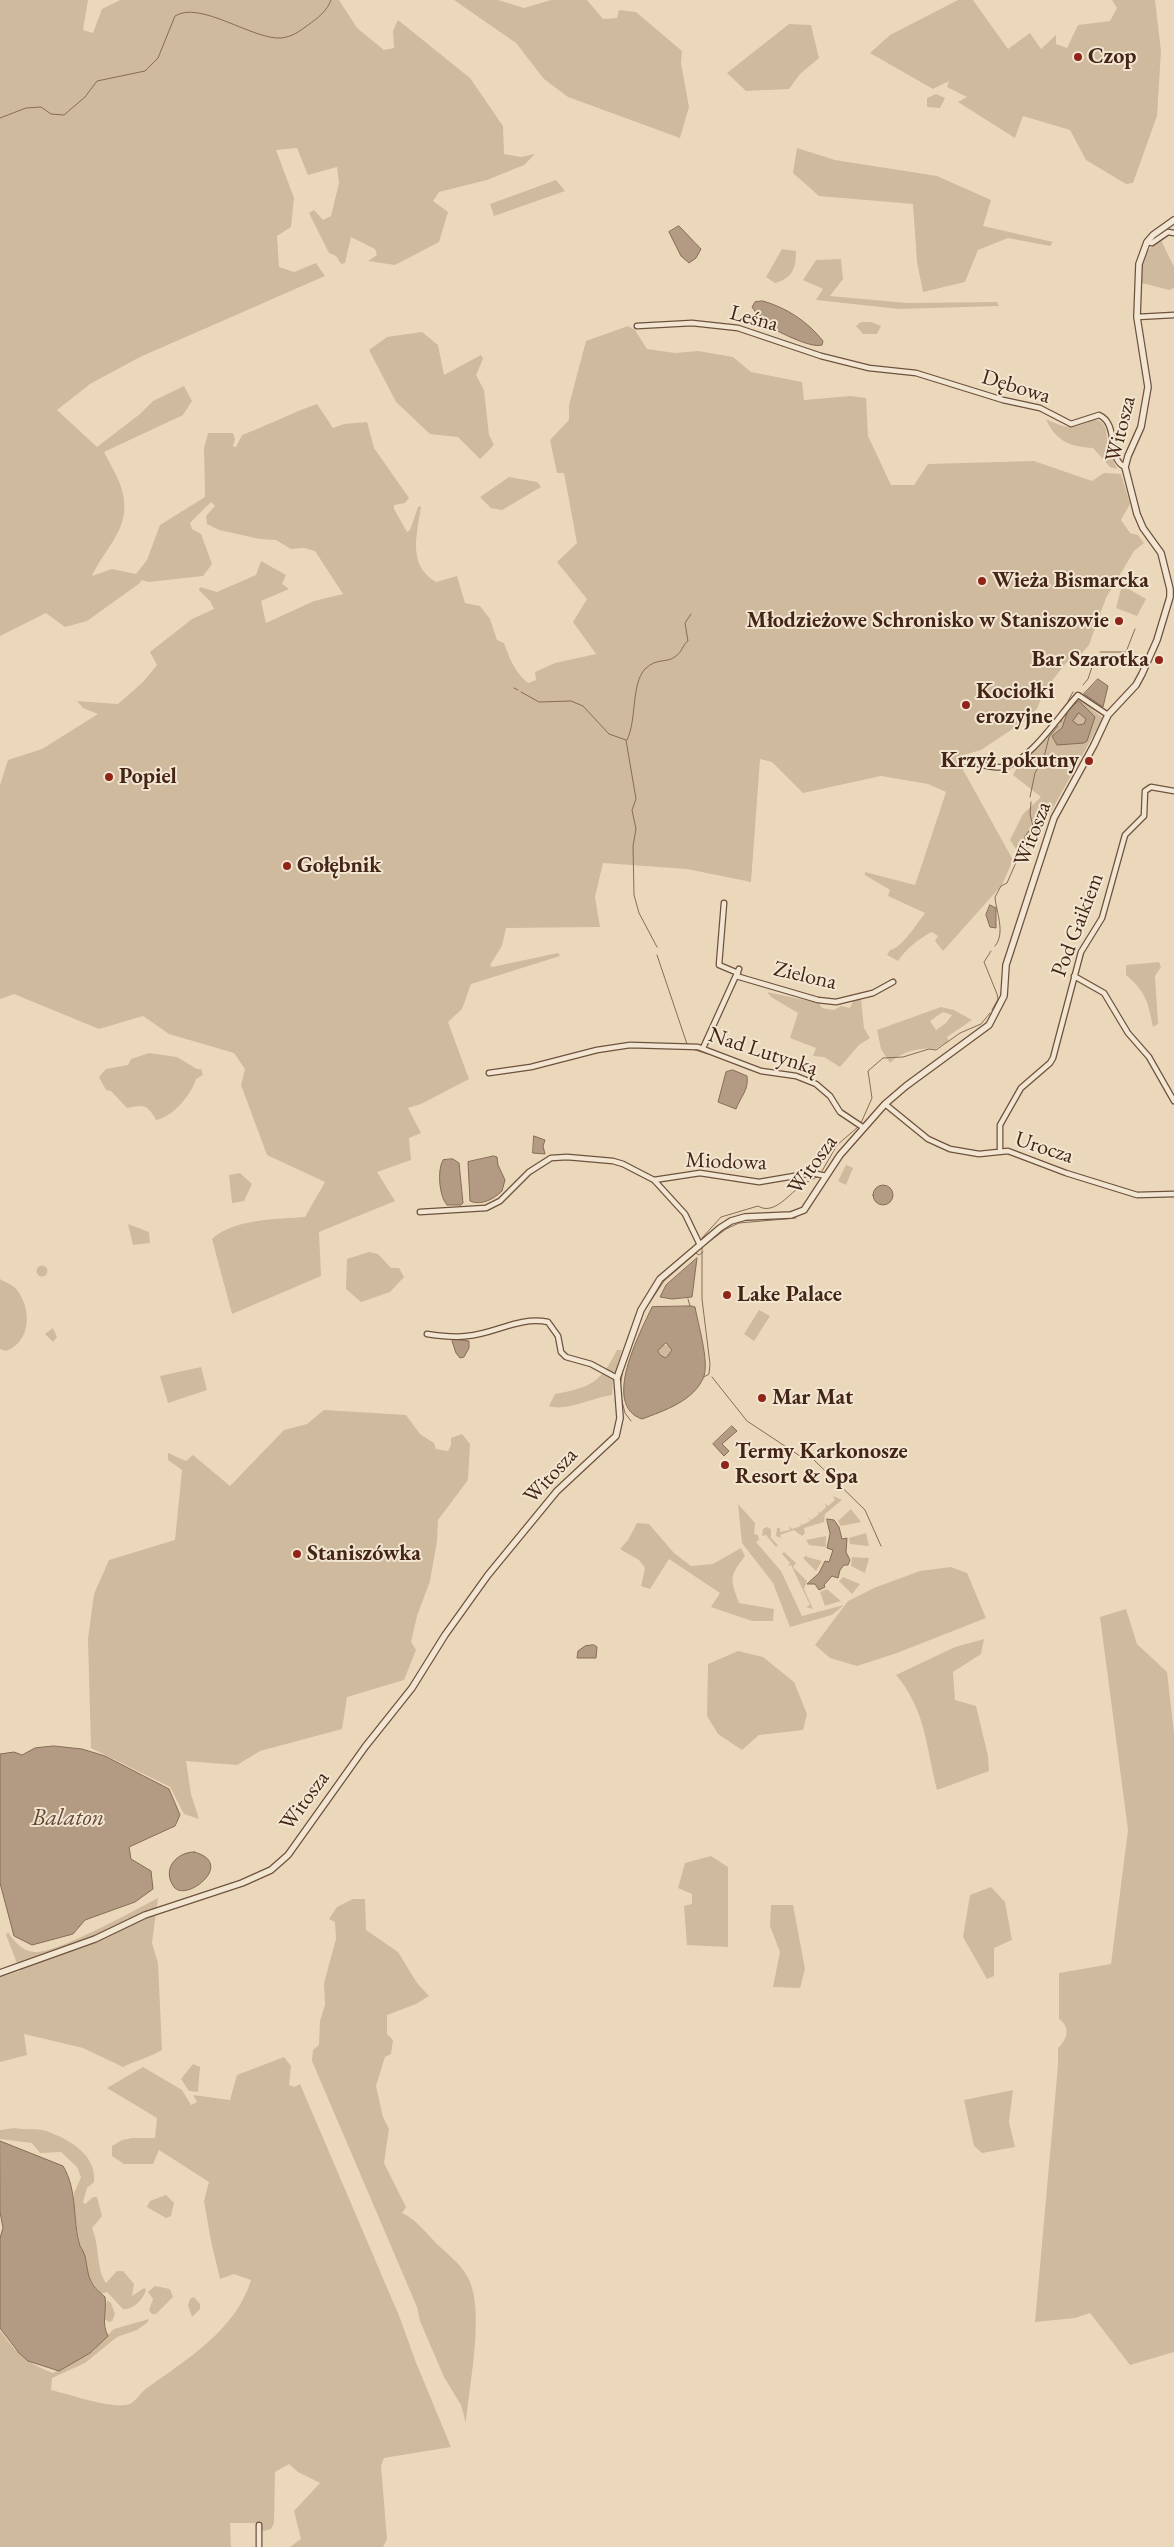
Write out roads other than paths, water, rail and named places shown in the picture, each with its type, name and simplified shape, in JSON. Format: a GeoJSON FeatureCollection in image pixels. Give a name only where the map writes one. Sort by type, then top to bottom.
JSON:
{"type":"FeatureCollection","features":[{"type":"Feature","properties":{"kind":"street"},"geometry":{"type":"LineString","coordinates":[[1147,242],[1153,235],[1174,220]]}},
{"type":"Feature","properties":{"kind":"street"},"geometry":{"type":"LineString","coordinates":[[1147,242],[1152,243],[1168,232],[1174,233]]}},
{"type":"Feature","properties":{"kind":"street","name":"Witosza"},"geometry":{"type":"LineString","coordinates":[[1,1973],[95,1939],[145,1915],[242,1883],[270,1870],[288,1855],[365,1747],[412,1688],[459,1614],[488,1575],[557,1491],[616,1436],[620,1418],[617,1378],[626,1348],[647,1297],[660,1279],[731,1221],[745,1217],[791,1215],[804,1210],[840,1155],[885,1104],[906,1086],[978,1035],[997,1014],[1004,996],[1006,965],[1054,818],[1094,745],[1108,715],[1136,685],[1142,674],[1158,636],[1172,589],[1161,553],[1143,528],[1137,514],[1125,467],[1141,427],[1148,387],[1137,317],[1139,264],[1147,242]]}},
{"type":"Feature","properties":{"kind":"street"},"geometry":{"type":"LineString","coordinates":[[1137,317],[1174,315]]}},
{"type":"Feature","properties":{"kind":"street","name":"Leśna"},"geometry":{"type":"LineString","coordinates":[[637,326],[692,323],[738,328],[821,356],[860,365]]}},
{"type":"Feature","properties":{"kind":"street","name":"Dębowa"},"geometry":{"type":"LineString","coordinates":[[860,365],[869,368],[916,373],[1003,400],[1040,408],[1071,424],[1099,415],[1110,425],[1120,464],[1125,467]]}},
{"type":"Feature","properties":{"kind":"street"},"geometry":{"type":"LineString","coordinates":[[965,762],[999,767],[1012,764],[1022,758],[1048,731],[1078,695],[1108,715]]}},
{"type":"Feature","properties":{"kind":"street","name":"Pod Gaikiem"},"geometry":{"type":"LineString","coordinates":[[1000,1150],[1000,1125],[1021,1088],[1050,1063],[1084,944],[1100,923],[1125,835],[1144,816],[1144,795],[1147,788],[1155,787],[1174,791]]}},
{"type":"Feature","properties":{"kind":"street","name":"Zielona"},"geometry":{"type":"LineString","coordinates":[[724,903],[719,962],[722,968],[818,1000],[836,1002],[873,993],[893,982]]}},
{"type":"Feature","properties":{"kind":"street"},"geometry":{"type":"LineString","coordinates":[[702,1048],[738,973]]}},
{"type":"Feature","properties":{"kind":"street"},"geometry":{"type":"LineString","coordinates":[[1074,976],[1104,993],[1128,1033],[1149,1057],[1174,1101]]}},
{"type":"Feature","properties":{"kind":"street","name":"Nad Lutynką"},"geometry":{"type":"LineString","coordinates":[[489,1073],[531,1067],[597,1050],[630,1045],[702,1048],[761,1071],[796,1076],[816,1084],[830,1096],[840,1112],[864,1128]]}},
{"type":"Feature","properties":{"kind":"street","name":"Urocza"},"geometry":{"type":"LineString","coordinates":[[885,1104],[923,1136],[944,1147],[972,1153],[1000,1150],[1138,1195],[1174,1194]]}},
{"type":"Feature","properties":{"kind":"street","name":"Miodowa"},"geometry":{"type":"LineString","coordinates":[[420,1212],[486,1208],[500,1201],[535,1167],[551,1158],[567,1157],[618,1162],[654,1180],[685,1214],[700,1245]]}},
{"type":"Feature","properties":{"kind":"street","name":"Miodowa"},"geometry":{"type":"LineString","coordinates":[[654,1180],[700,1173],[759,1182],[812,1173],[826,1176]]}},
{"type":"Feature","properties":{"kind":"street"},"geometry":{"type":"LineString","coordinates":[[427,1334],[468,1336],[520,1322],[539,1320],[548,1322],[558,1336],[561,1352],[566,1357],[591,1364],[617,1378]]}},
{"type":"Feature","properties":{"kind":"street"},"geometry":{"type":"LineString","coordinates":[[259,2525],[259,2547]]}},
{"type":"Feature","properties":{"kind":"water"},"geometry":{"type":"Polygon","coordinates":[[[679,226],[701,249],[696,258],[689,263],[681,256],[669,232],[679,226]]]}},
{"type":"Feature","properties":{"kind":"water"},"geometry":{"type":"Polygon","coordinates":[[[763,301],[788,311],[803,321],[823,341],[822,345],[801,342],[764,323],[752,307],[755,302],[763,301]]]}},
{"type":"Feature","properties":{"kind":"water"},"geometry":{"type":"Polygon","coordinates":[[[1098,679],[1108,686],[1103,707],[1084,694],[1098,679]]]}},
{"type":"Feature","properties":{"kind":"water"},"geometry":{"type":"Polygon","coordinates":[[[1079,701],[1095,717],[1087,741],[1084,743],[1057,745],[1052,736],[1062,728],[1068,710],[1079,701]],[[1079,713],[1073,721],[1078,725],[1084,724],[1086,719],[1079,713]]]}},
{"type":"Feature","properties":{"kind":"water"},"geometry":{"type":"Polygon","coordinates":[[[990,905],[996,908],[996,928],[990,927],[986,915],[990,905]]]}},
{"type":"Feature","properties":{"kind":"water"},"geometry":{"type":"Polygon","coordinates":[[[733,1070],[747,1076],[746,1089],[736,1109],[718,1102],[726,1072],[733,1070]]]}},
{"type":"Feature","properties":{"kind":"water"},"geometry":{"type":"Polygon","coordinates":[[[534,1136],[545,1140],[543,1146],[545,1154],[533,1153],[534,1136]]]}},
{"type":"Feature","properties":{"kind":"water"},"geometry":{"type":"Polygon","coordinates":[[[497,1157],[498,1165],[505,1180],[502,1191],[487,1201],[479,1203],[470,1201],[468,1162],[497,1157]]]}},
{"type":"Feature","properties":{"kind":"water"},"geometry":{"type":"Polygon","coordinates":[[[453,1159],[459,1163],[463,1203],[461,1205],[447,1205],[442,1196],[441,1164],[443,1160],[453,1159]]]}},
{"type":"Feature","properties":{"kind":"water"},"geometry":{"type":"Polygon","coordinates":[[[883,1185],[890,1188],[893,1195],[890,1202],[883,1205],[876,1202],[873,1195],[876,1188],[883,1185]]]}},
{"type":"Feature","properties":{"kind":"water"},"geometry":{"type":"Polygon","coordinates":[[[697,1258],[692,1297],[672,1299],[660,1297],[666,1285],[697,1258]]]}},
{"type":"Feature","properties":{"kind":"water"},"geometry":{"type":"Polygon","coordinates":[[[652,1307],[695,1307],[704,1352],[705,1369],[700,1385],[686,1398],[678,1404],[642,1419],[630,1411],[625,1399],[624,1384],[633,1350],[652,1307]],[[666,1343],[658,1351],[660,1355],[666,1358],[672,1350],[666,1343]]]}},
{"type":"Feature","properties":{"kind":"water"},"geometry":{"type":"Polygon","coordinates":[[[454,1339],[469,1341],[469,1348],[464,1357],[460,1358],[456,1353],[452,1341],[454,1339]]]}},
{"type":"Feature","properties":{"kind":"water"},"geometry":{"type":"Polygon","coordinates":[[[732,1426],[737,1431],[722,1444],[729,1451],[724,1456],[713,1444],[732,1426]]]}},
{"type":"Feature","properties":{"kind":"water"},"geometry":{"type":"Polygon","coordinates":[[[827,1519],[834,1520],[839,1527],[842,1539],[847,1538],[846,1552],[850,1560],[848,1565],[844,1565],[840,1570],[838,1578],[832,1576],[824,1585],[825,1587],[819,1590],[815,1584],[807,1584],[819,1573],[825,1561],[829,1562],[833,1550],[827,1548],[830,1534],[827,1519]]]}},
{"type":"Feature","properties":{"kind":"water"},"geometry":{"type":"Polygon","coordinates":[[[594,1645],[597,1647],[596,1658],[577,1658],[578,1651],[585,1646],[594,1645]]]}},
{"type":"Feature","properties":{"kind":"water","name":"Balaton"},"geometry":{"type":"Polygon","coordinates":[[[54,1746],[82,1749],[105,1756],[169,1789],[180,1815],[175,1826],[129,1847],[131,1859],[151,1871],[153,1889],[135,1902],[85,1920],[73,1934],[32,1945],[14,1936],[0,1883],[0,1754],[14,1752],[22,1755],[35,1748],[54,1746]]]}},
{"type":"Feature","properties":{"kind":"water"},"geometry":{"type":"Polygon","coordinates":[[[194,1852],[206,1857],[211,1864],[210,1872],[205,1880],[197,1886],[180,1891],[174,1887],[170,1880],[170,1868],[177,1858],[194,1852]]]}},
{"type":"Feature","properties":{"kind":"water"},"geometry":{"type":"Polygon","coordinates":[[[0,2141],[63,2166],[71,2185],[78,2236],[85,2256],[88,2274],[92,2283],[105,2297],[105,2322],[108,2336],[90,2353],[59,2371],[28,2361],[19,2353],[0,2328],[0,2238],[3,2228],[0,2212],[0,2141]]]}},
{"type":"Feature","properties":{"kind":"waterway"},"geometry":{"type":"LineString","coordinates":[[0,118],[26,108],[41,107],[51,114],[64,115],[85,97],[97,81],[145,71],[158,58],[175,16],[186,12],[212,16],[256,33],[281,38],[296,33],[315,20],[325,11],[331,0]]}},
{"type":"Feature","properties":{"kind":"waterway"},"geometry":{"type":"LineString","coordinates":[[627,740],[641,676],[649,665],[669,660],[680,652],[688,641],[685,623],[691,614]]}},
{"type":"Feature","properties":{"kind":"waterway"},"geometry":{"type":"LineString","coordinates":[[1100,652],[1126,652],[1135,629]]}},
{"type":"Feature","properties":{"kind":"waterway"},"geometry":{"type":"LineString","coordinates":[[1083,685],[1088,679],[1093,664]]}},
{"type":"Feature","properties":{"kind":"waterway"},"geometry":{"type":"LineString","coordinates":[[514,688],[518,690]]}},
{"type":"Feature","properties":{"kind":"waterway"},"geometry":{"type":"LineString","coordinates":[[521,692],[539,702],[571,701],[583,706],[609,734],[626,740],[636,799],[632,810],[636,829],[633,846],[634,895],[639,913],[657,947]]}},
{"type":"Feature","properties":{"kind":"waterway"},"geometry":{"type":"LineString","coordinates":[[1068,701],[1073,692]]}},
{"type":"Feature","properties":{"kind":"waterway"},"geometry":{"type":"LineString","coordinates":[[1060,713],[1065,706]]}},
{"type":"Feature","properties":{"kind":"waterway"},"geometry":{"type":"LineString","coordinates":[[1061,722],[1062,718]]}},
{"type":"Feature","properties":{"kind":"waterway"},"geometry":{"type":"LineString","coordinates":[[1030,797],[1035,773],[1044,757],[1049,737],[1058,726]]}},
{"type":"Feature","properties":{"kind":"waterway"},"geometry":{"type":"LineString","coordinates":[[995,946],[1000,935],[995,897],[1001,886],[1007,883],[1025,842],[1025,836],[1033,826],[1030,814],[1031,802]]}},
{"type":"Feature","properties":{"kind":"waterway"},"geometry":{"type":"LineString","coordinates":[[991,951],[984,962],[998,999],[992,1010]]}},
{"type":"Feature","properties":{"kind":"waterway"},"geometry":{"type":"LineString","coordinates":[[657,955],[687,1044]]}},
{"type":"Feature","properties":{"kind":"waterway"},"geometry":{"type":"LineString","coordinates":[[861,1123],[872,1098],[868,1071],[883,1058],[903,1057],[929,1049],[936,1050],[960,1033],[981,1024],[990,1013]]}},
{"type":"Feature","properties":{"kind":"waterway"},"geometry":{"type":"LineString","coordinates":[[692,1049],[708,1054]]}},
{"type":"Feature","properties":{"kind":"waterway"},"geometry":{"type":"LineString","coordinates":[[822,1171],[837,1145],[858,1127]]}},
{"type":"Feature","properties":{"kind":"waterway"},"geometry":{"type":"LineString","coordinates":[[805,1183],[819,1176]]}},
{"type":"Feature","properties":{"kind":"waterway"},"geometry":{"type":"LineString","coordinates":[[702,1238],[721,1217],[758,1206],[764,1208],[776,1206],[802,1185]]}},
{"type":"Feature","properties":{"kind":"waterway"},"geometry":{"type":"LineString","coordinates":[[704,1377],[709,1374],[710,1364],[702,1299],[702,1247],[726,1229],[739,1223],[796,1218]]}},
{"type":"Feature","properties":{"kind":"waterway"},"geometry":{"type":"LineString","coordinates":[[642,1314],[664,1281],[696,1253],[699,1255],[703,1252]]}},
{"type":"Feature","properties":{"kind":"waterway"},"geometry":{"type":"LineString","coordinates":[[688,1299],[690,1306]]}},
{"type":"Feature","properties":{"kind":"waterway"},"geometry":{"type":"LineString","coordinates":[[620,1386],[623,1370]]}},
{"type":"Feature","properties":{"kind":"waterway"},"geometry":{"type":"LineString","coordinates":[[712,1377],[747,1421],[803,1458],[813,1459],[865,1510],[881,1546]]}},
{"type":"Feature","properties":{"kind":"waterway"},"geometry":{"type":"LineString","coordinates":[[621,1397],[625,1413],[631,1421]]}},
{"type":"Feature","properties":{"kind":"place","name":"Czop"},"geometry":{"type":"Point","coordinates":[1078,57]}},
{"type":"Feature","properties":{"kind":"place","name":"Wieża Bismarcka"},"geometry":{"type":"Point","coordinates":[982,581]}},
{"type":"Feature","properties":{"kind":"place","name":"Młodzieżowe Schronisko w Staniszowie"},"geometry":{"type":"Point","coordinates":[1119,621]}},
{"type":"Feature","properties":{"kind":"place","name":"Bar Szarotka"},"geometry":{"type":"Point","coordinates":[1159,660]}},
{"type":"Feature","properties":{"kind":"place","name":"Kociołki erozyjne"},"geometry":{"type":"Point","coordinates":[966,705]}},
{"type":"Feature","properties":{"kind":"place","name":"Krzyż pokutny"},"geometry":{"type":"Point","coordinates":[1089,761]}},
{"type":"Feature","properties":{"kind":"place","name":"Popiel"},"geometry":{"type":"Point","coordinates":[109,777]}},
{"type":"Feature","properties":{"kind":"place","name":"Gołębnik"},"geometry":{"type":"Point","coordinates":[287,866]}},
{"type":"Feature","properties":{"kind":"place","name":"Lake Palace"},"geometry":{"type":"Point","coordinates":[727,1295]}},
{"type":"Feature","properties":{"kind":"place","name":"Mar Mat"},"geometry":{"type":"Point","coordinates":[762,1398]}},
{"type":"Feature","properties":{"kind":"place","name":"Termy Karkonosze Resort & Spa"},"geometry":{"type":"Point","coordinates":[725,1465]}},
{"type":"Feature","properties":{"kind":"place","name":"Staniszówka"},"geometry":{"type":"Point","coordinates":[297,1554]}}]}
